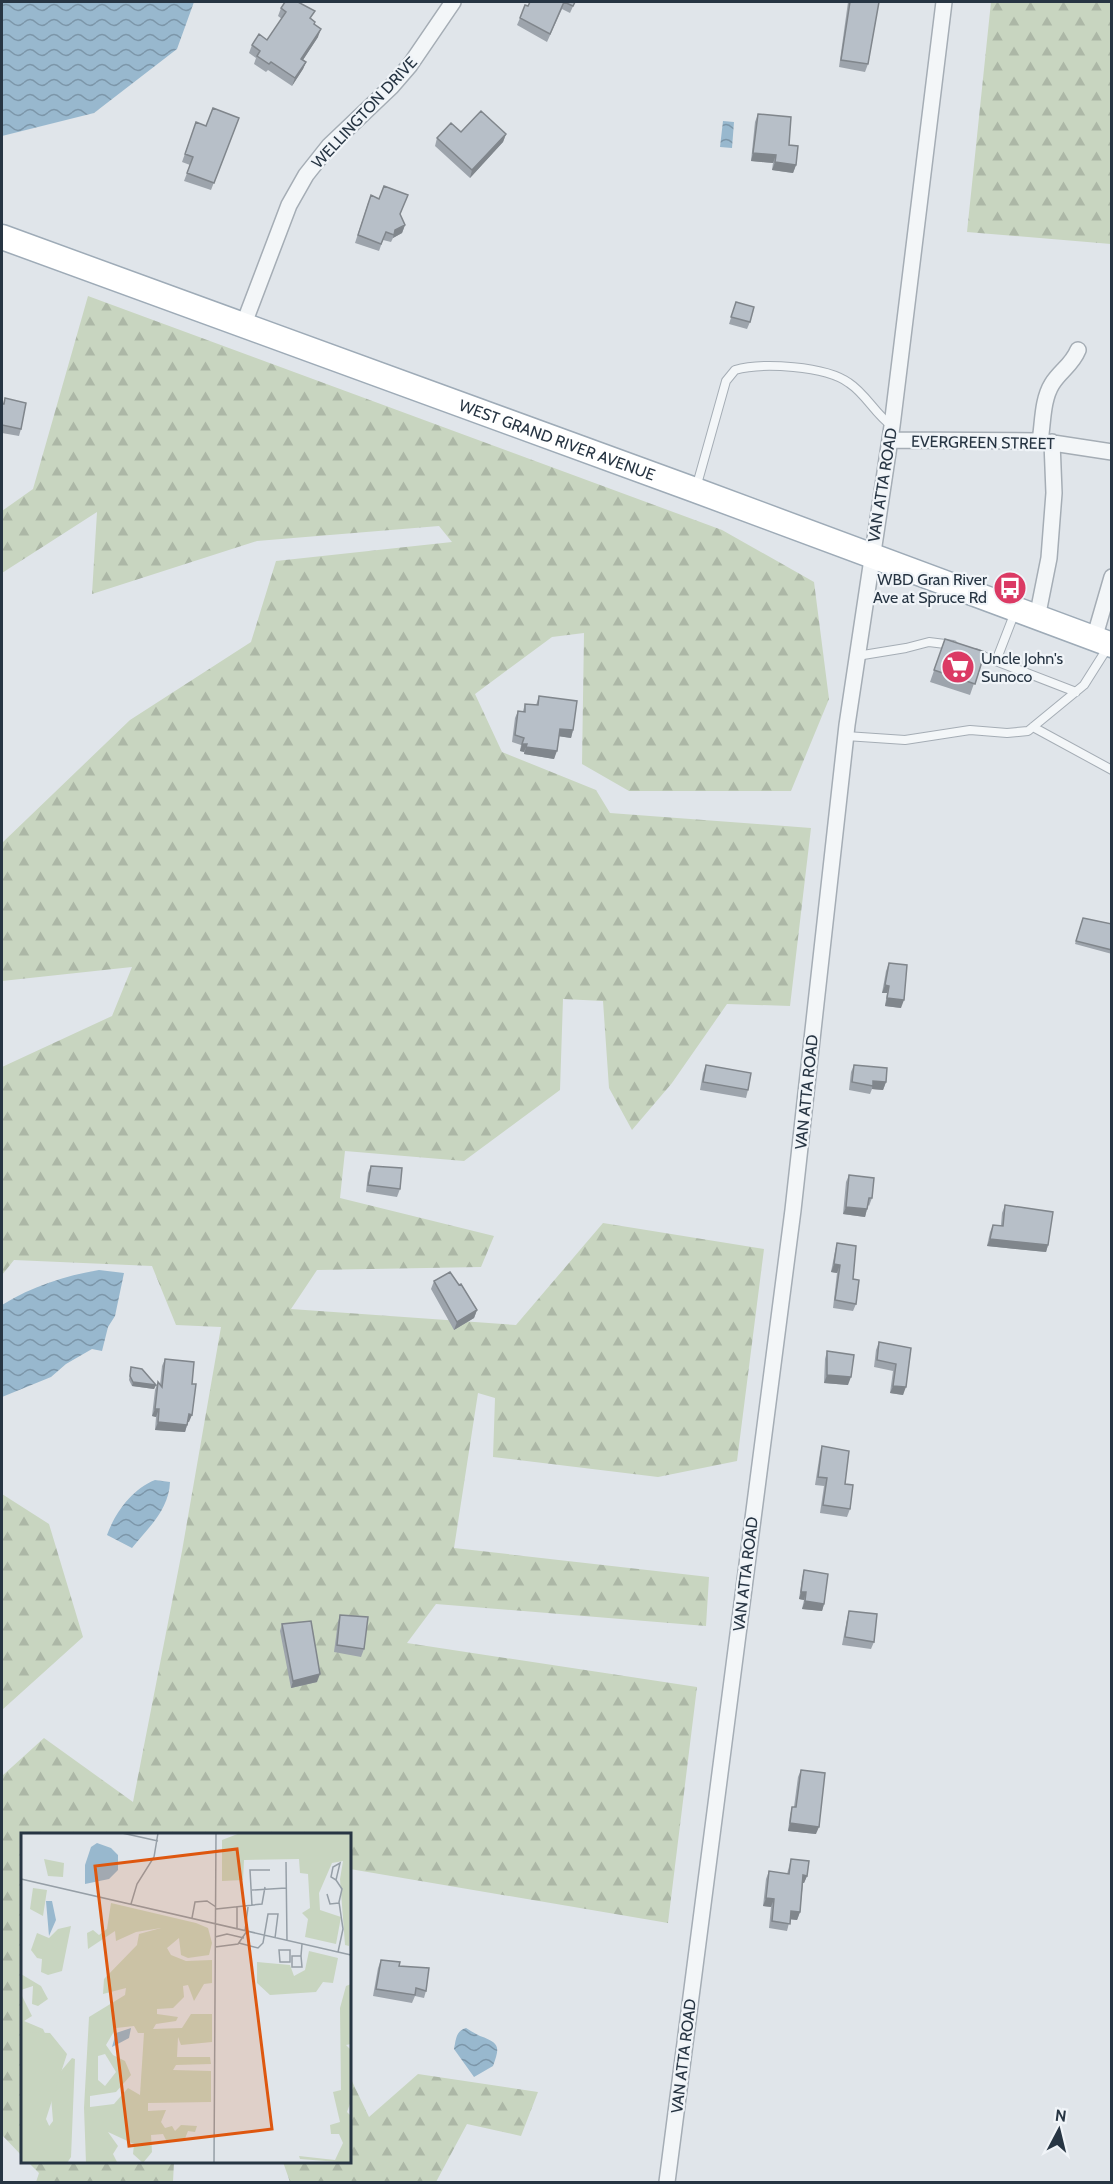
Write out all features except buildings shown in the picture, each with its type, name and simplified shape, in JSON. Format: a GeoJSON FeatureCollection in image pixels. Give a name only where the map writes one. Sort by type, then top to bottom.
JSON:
{"type":"FeatureCollection","features":[{"type":"Feature","properties":{"kind":"main road","name":"WEST GRAND RIVER AVENUE"},"geometry":{"type":"LineString","coordinates":[[2,237],[695,490],[1105,643]]}},
{"type":"Feature","properties":{"kind":"street","name":"WELLINGTON DRIVE"},"geometry":{"type":"LineString","coordinates":[[243,326],[289,205],[306,175],[329,146],[391,87],[410,65],[453,2]]}},
{"type":"Feature","properties":{"kind":"street","name":"VAN ATTA ROAD"},"geometry":{"type":"LineString","coordinates":[[667,2182],[791,1221],[846,736],[891,433],[944,2]]}},
{"type":"Feature","properties":{"kind":"street"},"geometry":{"type":"LineString","coordinates":[[1026,614],[1049,558],[1054,493],[1046,442],[1050,388],[1070,366],[1078,350]]}},
{"type":"Feature","properties":{"kind":"street","name":"EVERGREEN STREET"},"geometry":{"type":"LineString","coordinates":[[891,433],[1046,442],[1112,452]]}},
{"type":"Feature","properties":{"kind":"street"},"geometry":{"type":"LineString","coordinates":[[1105,643],[1112,577]]}},
{"type":"Feature","properties":{"kind":"lane"},"geometry":{"type":"LineString","coordinates":[[695,490],[726,381],[735,370],[774,367],[797,368],[831,374],[850,383],[891,433]]}},
{"type":"Feature","properties":{"kind":"lane"},"geometry":{"type":"LineString","coordinates":[[996,661],[1026,614]]}},
{"type":"Feature","properties":{"kind":"lane"},"geometry":{"type":"LineString","coordinates":[[857,656],[929,642],[952,644],[1076,692]]}},
{"type":"Feature","properties":{"kind":"lane"},"geometry":{"type":"LineString","coordinates":[[846,736],[905,740],[970,730],[1007,733],[1028,731],[1084,685],[1105,643]]}},
{"type":"Feature","properties":{"kind":"lane"},"geometry":{"type":"LineString","coordinates":[[1033,727],[1112,770]]}},
{"type":"Feature","properties":{"kind":"green space"},"geometry":{"type":"Polygon","coordinates":[[[991,2],[1111,2],[1111,244],[967,232],[991,2]]]}},
{"type":"Feature","properties":{"kind":"green space"},"geometry":{"type":"Polygon","coordinates":[[[88,296],[722,530],[814,582],[829,699],[791,791],[629,791],[582,764],[584,633],[552,637],[475,694],[502,752],[596,790],[610,813],[811,828],[790,1006],[727,1004],[672,1083],[632,1130],[609,1088],[603,1001],[563,999],[560,1090],[464,1161],[345,1151],[340,1198],[494,1236],[481,1267],[317,1270],[291,1309],[516,1325],[603,1223],[764,1249],[737,1461],[658,1477],[493,1457],[495,1398],[478,1393],[454,1548],[709,1577],[706,1626],[436,1604],[407,1643],[697,1687],[668,1923],[351,1869],[351,1833],[21,1833],[21,2155],[2,2135],[2,1776],[44,1738],[133,1802],[182,1551],[221,1327],[176,1325],[152,1266],[14,1260],[2,1275],[2,1067],[112,1016],[132,967],[2,981],[2,843],[130,720],[251,642],[276,561],[452,542],[439,526],[257,541],[92,594],[97,512],[2,573],[2,511],[33,489],[88,296]]]}},
{"type":"Feature","properties":{"kind":"green space"},"geometry":{"type":"Polygon","coordinates":[[[2,1494],[49,1524],[83,1637],[2,1710],[2,1494]]]}},
{"type":"Feature","properties":{"kind":"green space"},"geometry":{"type":"Polygon","coordinates":[[[418,2074],[538,2092],[521,2136],[467,2124],[436,2182],[290,2182],[283,2163],[351,2163],[351,2079],[369,2117],[418,2074]]]}},
{"type":"Feature","properties":{"kind":"green space"},"geometry":{"type":"Polygon","coordinates":[[[29,2163],[174,2163],[173,2182],[36,2182],[39,2173],[29,2163]]]}},
{"type":"Feature","properties":{"kind":"water"},"geometry":{"type":"Polygon","coordinates":[[[2,2],[194,2],[177,49],[94,113],[2,136],[2,2]]]}},
{"type":"Feature","properties":{"kind":"water"},"geometry":{"type":"Polygon","coordinates":[[[723,121],[734,122],[732,148],[720,147],[723,121]]]}},
{"type":"Feature","properties":{"kind":"water"},"geometry":{"type":"Polygon","coordinates":[[[99,1270],[124,1273],[115,1316],[108,1327],[102,1351],[92,1349],[66,1364],[51,1377],[2,1397],[2,1305],[25,1292],[49,1283],[99,1270]]]}},
{"type":"Feature","properties":{"kind":"water"},"geometry":{"type":"Polygon","coordinates":[[[155,1480],[170,1482],[166,1501],[157,1518],[132,1548],[107,1535],[125,1503],[139,1489],[155,1480]]]}},
{"type":"Feature","properties":{"kind":"water"},"geometry":{"type":"Polygon","coordinates":[[[466,2028],[497,2046],[493,2066],[474,2077],[454,2049],[458,2033],[466,2028]]]}},
{"type":"Feature","properties":{"kind":"place","name":"WBD Gran River Ave at Spruce Rd"},"geometry":{"type":"Point","coordinates":[1010,588]}},
{"type":"Feature","properties":{"kind":"place","name":"Uncle John's Sunoco"},"geometry":{"type":"Point","coordinates":[958,667]}}]}
